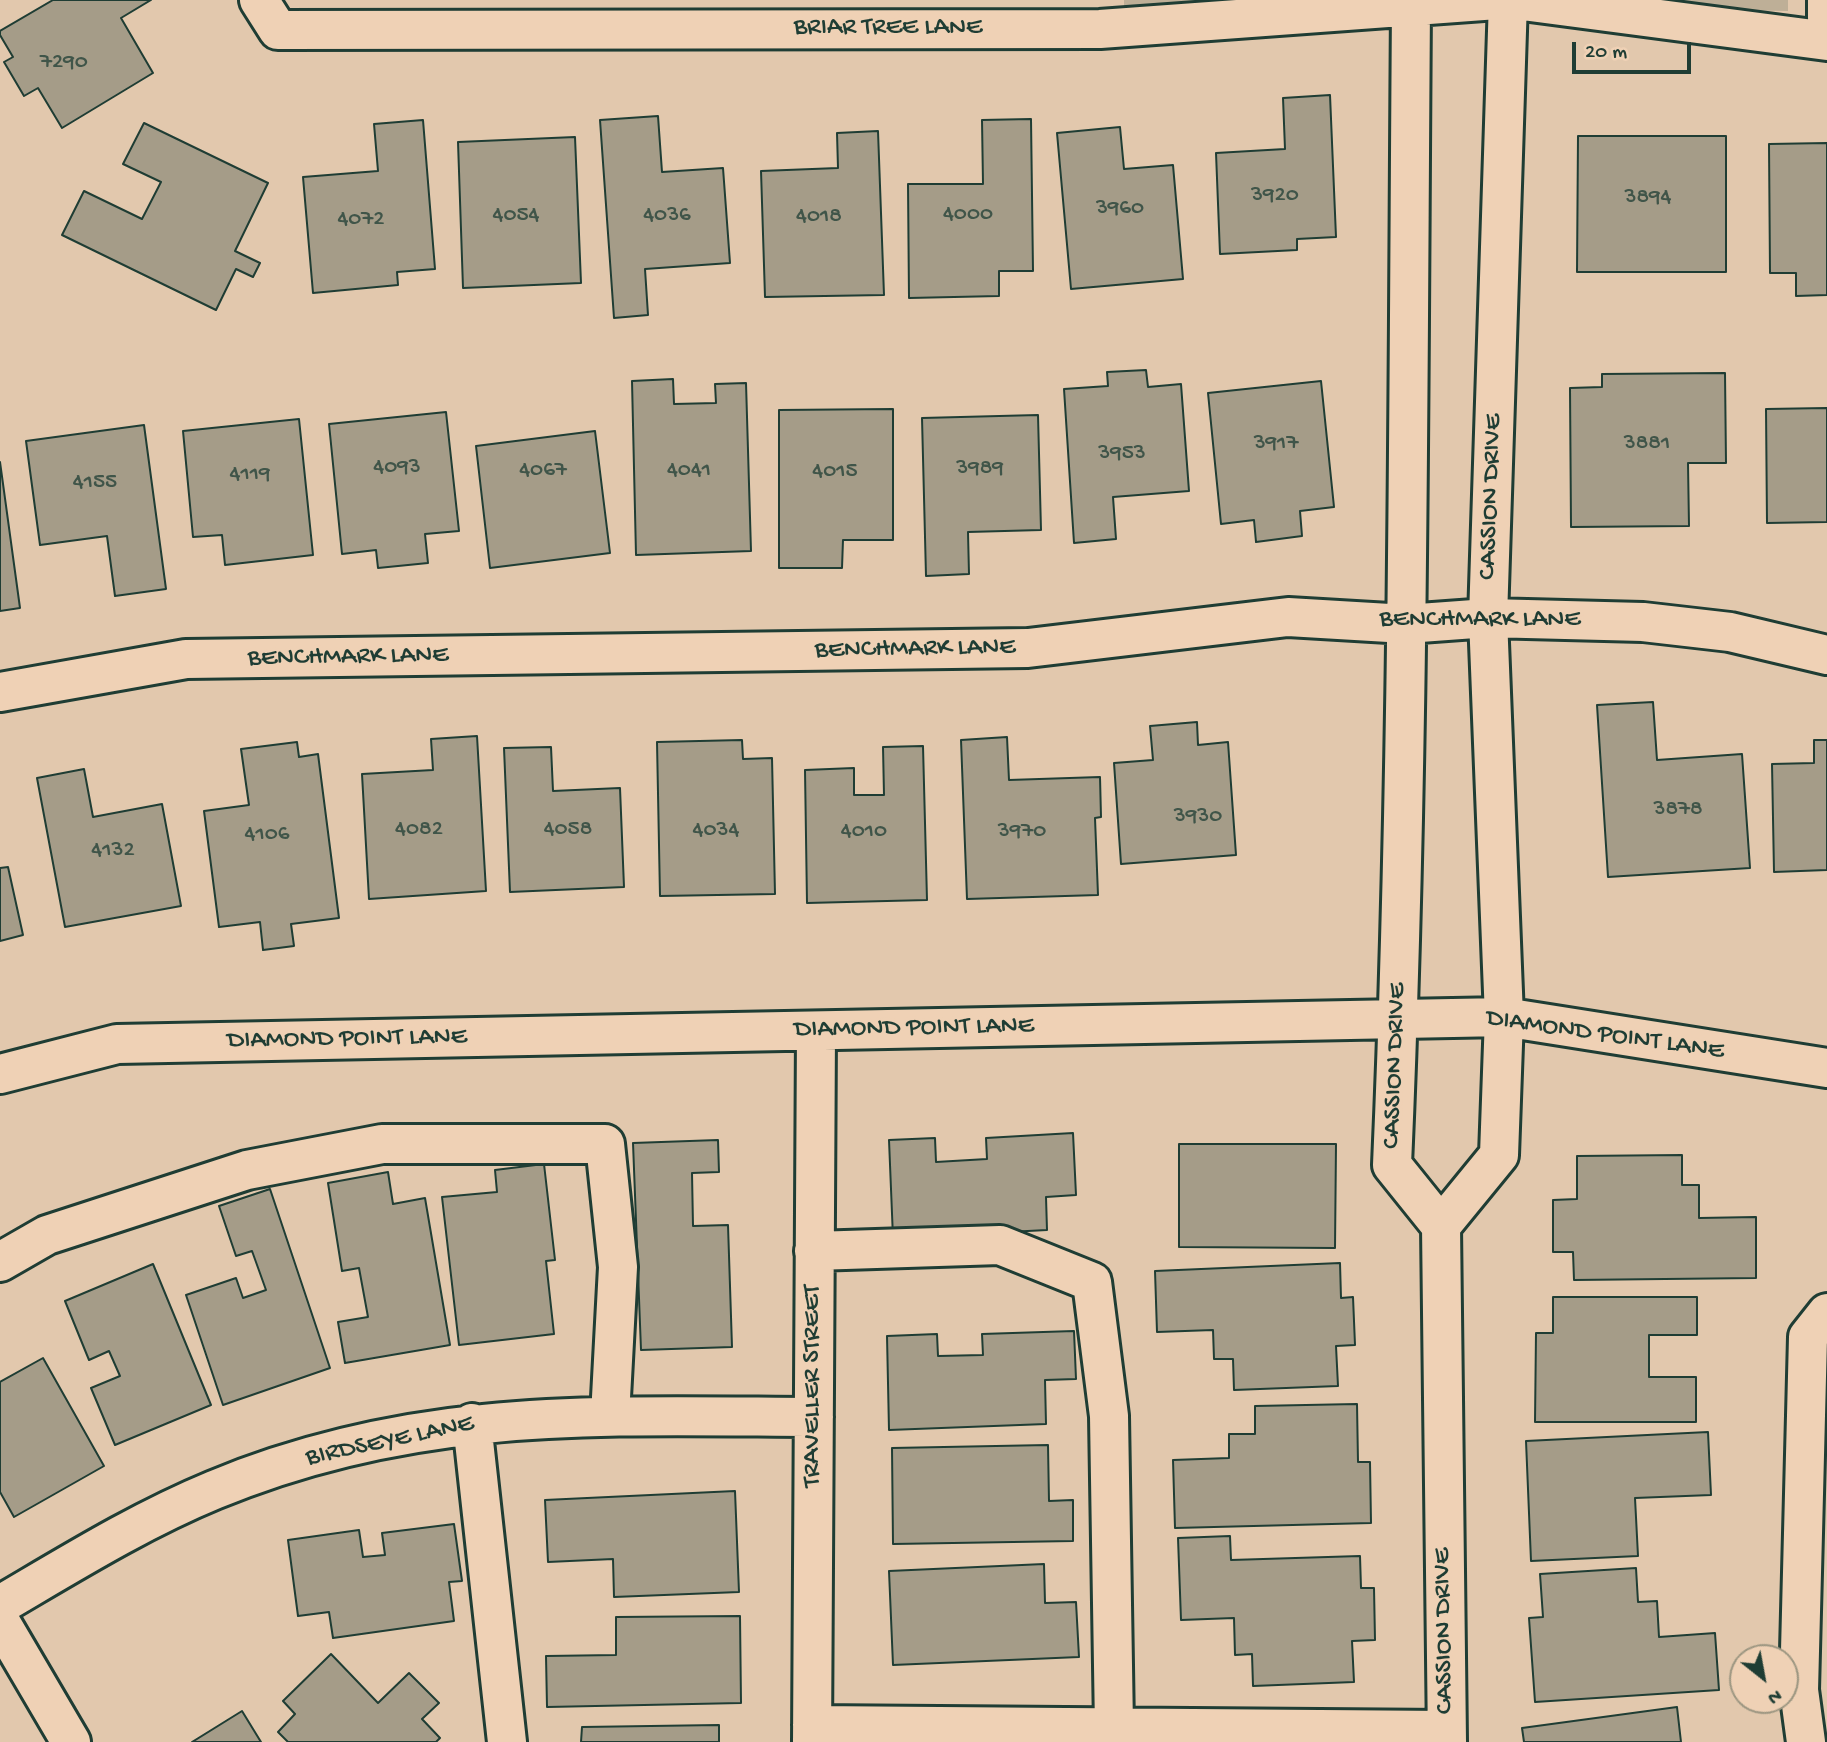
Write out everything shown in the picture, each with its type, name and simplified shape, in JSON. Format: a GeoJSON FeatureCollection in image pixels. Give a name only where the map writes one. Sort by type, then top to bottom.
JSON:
{"type":"FeatureCollection","features":[{"type":"Feature","properties":{"kind":"street","name":"BRIAR TREE LANE"},"geometry":{"type":"LineString","coordinates":[[269,15],[1100,14],[1411,7],[1497,0]]}},
{"type":"Feature","properties":{"kind":"street","name":"CASSION DRIVE"},"geometry":{"type":"LineString","coordinates":[[1441,1226],[1499,1154],[1504,1017],[1488,618],[1508,0]]}},
{"type":"Feature","properties":{"kind":"street"},"geometry":{"type":"LineString","coordinates":[[1515,0],[1827,41]]}},
{"type":"Feature","properties":{"kind":"street"},"geometry":{"type":"LineString","coordinates":[[1827,0],[1827,18]]}},
{"type":"Feature","properties":{"kind":"street","name":"CASSION DRIVE"},"geometry":{"type":"LineString","coordinates":[[1411,7],[1406,624],[1399,1019],[1392,1165],[1441,1226],[1447,1736]]}},
{"type":"Feature","properties":{"kind":"street","name":"BENCHMARK LANE"},"geometry":{"type":"LineString","coordinates":[[0,692],[186,659],[1028,648],[1288,617],[1406,624],[1488,618],[1687,625],[1827,655]]}},
{"type":"Feature","properties":{"kind":"street","name":"DIAMOND POINT LANE"},"geometry":{"type":"LineString","coordinates":[[0,1074],[117,1044],[1504,1017],[1827,1068]]}},
{"type":"Feature","properties":{"kind":"street","name":"TRAVELLER STREET"},"geometry":{"type":"LineString","coordinates":[[812,1733],[816,1031]]}},
{"type":"Feature","properties":{"kind":"street"},"geometry":{"type":"LineString","coordinates":[[0,1262],[47,1235],[247,1170],[382,1144],[605,1144],[618,1267],[610,1416]]}},
{"type":"Feature","properties":{"kind":"street"},"geometry":{"type":"LineString","coordinates":[[814,1251],[1000,1245],[1092,1282],[1109,1416],[1114,1728]]}},
{"type":"Feature","properties":{"kind":"street"},"geometry":{"type":"LineString","coordinates":[[1806,1742],[1799,1690],[1808,1337],[1827,1313]]}},
{"type":"Feature","properties":{"kind":"street","name":"BIRDSEYE LANE"},"geometry":{"type":"LineString","coordinates":[[0,1605],[96,1549],[215,1490],[342,1447],[406,1433],[472,1423],[610,1416],[814,1417]]}},
{"type":"Feature","properties":{"kind":"street"},"geometry":{"type":"LineString","coordinates":[[472,1423],[507,1742]]}},
{"type":"Feature","properties":{"kind":"street"},"geometry":{"type":"LineString","coordinates":[[0,1622],[71,1742]]}},
{"type":"Feature","properties":{"kind":"street"},"geometry":{"type":"LineString","coordinates":[[812,1733],[1114,1728],[1447,1736]]}},
{"type":"Feature","properties":{"kind":"shaded area"},"geometry":{"type":"Polygon","coordinates":[[[1124,0],[1234,0],[1187,7],[1124,7],[1124,0]]]}},
{"type":"Feature","properties":{"kind":"shaded area"},"geometry":{"type":"Polygon","coordinates":[[[1662,0],[1788,0],[1788,11],[1715,10],[1662,0]]]}},
{"type":"Feature","properties":{"kind":"building"},"geometry":{"type":"Polygon","coordinates":[[[53,0],[151,0],[121,18],[153,73],[62,128],[38,88],[24,96],[4,62],[13,57],[0,35],[0,31],[53,0]]]}},
{"type":"Feature","properties":{"kind":"building"},"geometry":{"type":"Polygon","coordinates":[[[1330,95],[1336,237],[1297,239],[1297,250],[1220,254],[1216,153],[1285,149],[1283,98],[1330,95]]]}},
{"type":"Feature","properties":{"kind":"building"},"geometry":{"type":"Polygon","coordinates":[[[658,116],[662,172],[723,168],[730,263],[645,269],[648,315],[614,318],[600,120],[658,116]]]}},
{"type":"Feature","properties":{"kind":"building"},"geometry":{"type":"Polygon","coordinates":[[[1031,119],[1033,271],[999,271],[999,296],[909,298],[908,184],[983,184],[982,120],[1031,119]]]}},
{"type":"Feature","properties":{"kind":"building"},"geometry":{"type":"Polygon","coordinates":[[[423,120],[435,269],[397,272],[398,285],[313,293],[303,177],[378,171],[374,124],[423,120]]]}},
{"type":"Feature","properties":{"kind":"building"},"geometry":{"type":"Polygon","coordinates":[[[144,123],[268,183],[235,251],[260,263],[253,277],[236,269],[216,310],[62,235],[84,191],[142,219],[161,182],[123,164],[144,123]]]}},
{"type":"Feature","properties":{"kind":"building"},"geometry":{"type":"Polygon","coordinates":[[[1120,127],[1124,169],[1173,165],[1183,279],[1071,289],[1057,133],[1120,127]]]}},
{"type":"Feature","properties":{"kind":"building"},"geometry":{"type":"Polygon","coordinates":[[[878,131],[884,295],[765,297],[761,171],[838,168],[837,133],[878,131]]]}},
{"type":"Feature","properties":{"kind":"building"},"geometry":{"type":"Polygon","coordinates":[[[1578,136],[1726,136],[1726,272],[1577,272],[1578,136]]]}},
{"type":"Feature","properties":{"kind":"building"},"geometry":{"type":"Polygon","coordinates":[[[575,137],[581,283],[463,288],[458,142],[575,137]]]}},
{"type":"Feature","properties":{"kind":"building"},"geometry":{"type":"Polygon","coordinates":[[[1827,143],[1827,295],[1796,296],[1796,273],[1770,273],[1769,144],[1827,143]]]}},
{"type":"Feature","properties":{"kind":"building"},"geometry":{"type":"Polygon","coordinates":[[[1146,370],[1148,387],[1181,384],[1189,491],[1113,497],[1116,539],[1074,543],[1064,389],[1108,386],[1107,372],[1146,370]]]}},
{"type":"Feature","properties":{"kind":"building"},"geometry":{"type":"Polygon","coordinates":[[[1725,373],[1726,463],[1688,463],[1689,526],[1571,527],[1570,388],[1602,387],[1602,374],[1725,373]]]}},
{"type":"Feature","properties":{"kind":"building"},"geometry":{"type":"Polygon","coordinates":[[[673,379],[674,404],[716,403],[715,384],[746,383],[751,551],[636,555],[632,381],[673,379]]]}},
{"type":"Feature","properties":{"kind":"building"},"geometry":{"type":"Polygon","coordinates":[[[1321,381],[1334,507],[1300,511],[1302,536],[1256,542],[1254,520],[1221,524],[1208,393],[1321,381]]]}},
{"type":"Feature","properties":{"kind":"building"},"geometry":{"type":"Polygon","coordinates":[[[1827,408],[1827,522],[1767,523],[1766,409],[1827,408]]]}},
{"type":"Feature","properties":{"kind":"building"},"geometry":{"type":"Polygon","coordinates":[[[893,409],[893,540],[843,540],[842,568],[779,568],[779,410],[893,409]]]}},
{"type":"Feature","properties":{"kind":"building"},"geometry":{"type":"Polygon","coordinates":[[[446,412],[459,531],[425,534],[428,563],[378,568],[376,550],[342,554],[329,424],[446,412]]]}},
{"type":"Feature","properties":{"kind":"building"},"geometry":{"type":"Polygon","coordinates":[[[1038,415],[1041,530],[968,532],[969,574],[926,576],[922,418],[1038,415]]]}},
{"type":"Feature","properties":{"kind":"building"},"geometry":{"type":"Polygon","coordinates":[[[299,419],[313,555],[225,565],[222,535],[193,537],[183,431],[299,419]]]}},
{"type":"Feature","properties":{"kind":"building"},"geometry":{"type":"Polygon","coordinates":[[[144,425],[166,589],[115,596],[107,536],[40,545],[26,441],[144,425]]]}},
{"type":"Feature","properties":{"kind":"building"},"geometry":{"type":"Polygon","coordinates":[[[595,431],[610,553],[490,568],[476,446],[595,431]]]}},
{"type":"Feature","properties":{"kind":"building"},"geometry":{"type":"Polygon","coordinates":[[[0,462],[20,608],[0,611],[0,462]]]}},
{"type":"Feature","properties":{"kind":"building"},"geometry":{"type":"Polygon","coordinates":[[[1653,702],[1657,760],[1742,754],[1750,868],[1608,877],[1597,705],[1653,702]]]}},
{"type":"Feature","properties":{"kind":"building"},"geometry":{"type":"Polygon","coordinates":[[[1197,722],[1198,745],[1228,742],[1236,855],[1121,864],[1114,763],[1153,760],[1150,726],[1197,722]]]}},
{"type":"Feature","properties":{"kind":"building"},"geometry":{"type":"Polygon","coordinates":[[[477,736],[486,891],[369,899],[362,774],[433,770],[431,739],[477,736]]]}},
{"type":"Feature","properties":{"kind":"building"},"geometry":{"type":"Polygon","coordinates":[[[1007,737],[1009,780],[1100,777],[1101,817],[1095,818],[1098,895],[967,899],[961,740],[1007,737]]]}},
{"type":"Feature","properties":{"kind":"building"},"geometry":{"type":"Polygon","coordinates":[[[742,740],[743,759],[772,758],[775,894],[660,896],[657,742],[742,740]]]}},
{"type":"Feature","properties":{"kind":"building"},"geometry":{"type":"Polygon","coordinates":[[[1814,740],[1827,740],[1827,870],[1774,872],[1772,764],[1814,763],[1814,740]]]}},
{"type":"Feature","properties":{"kind":"building"},"geometry":{"type":"Polygon","coordinates":[[[297,742],[299,757],[318,754],[339,918],[291,924],[294,946],[263,950],[260,922],[219,927],[204,811],[249,805],[241,749],[297,742]]]}},
{"type":"Feature","properties":{"kind":"building"},"geometry":{"type":"Polygon","coordinates":[[[923,746],[927,900],[807,903],[805,770],[854,768],[854,795],[884,795],[883,747],[923,746]]]}},
{"type":"Feature","properties":{"kind":"building"},"geometry":{"type":"Polygon","coordinates":[[[551,747],[553,791],[620,788],[624,887],[510,892],[504,748],[551,747]]]}},
{"type":"Feature","properties":{"kind":"building"},"geometry":{"type":"Polygon","coordinates":[[[84,769],[93,817],[162,804],[181,906],[65,927],[37,778],[84,769]]]}},
{"type":"Feature","properties":{"kind":"building"},"geometry":{"type":"Polygon","coordinates":[[[8,867],[23,935],[0,941],[0,868],[8,867]]]}},
{"type":"Feature","properties":{"kind":"building"},"geometry":{"type":"Polygon","coordinates":[[[1073,1133],[1076,1195],[1046,1197],[1047,1230],[893,1238],[889,1140],[935,1138],[936,1162],[987,1159],[986,1138],[1073,1133]]]}},
{"type":"Feature","properties":{"kind":"building"},"geometry":{"type":"Polygon","coordinates":[[[718,1140],[719,1172],[692,1173],[693,1226],[728,1225],[732,1347],[641,1350],[633,1143],[718,1140]]]}},
{"type":"Feature","properties":{"kind":"building"},"geometry":{"type":"Polygon","coordinates":[[[1179,1144],[1336,1144],[1335,1248],[1179,1247],[1179,1144]]]}},
{"type":"Feature","properties":{"kind":"building"},"geometry":{"type":"Polygon","coordinates":[[[1682,1155],[1682,1185],[1699,1185],[1699,1218],[1756,1217],[1756,1278],[1574,1280],[1573,1252],[1553,1252],[1553,1200],[1577,1199],[1577,1156],[1682,1155]]]}},
{"type":"Feature","properties":{"kind":"building"},"geometry":{"type":"Polygon","coordinates":[[[544,1164],[555,1260],[546,1261],[554,1334],[459,1345],[442,1197],[497,1192],[495,1170],[544,1164]]]}},
{"type":"Feature","properties":{"kind":"building"},"geometry":{"type":"Polygon","coordinates":[[[388,1172],[393,1204],[425,1198],[450,1345],[345,1363],[338,1322],[368,1317],[359,1268],[342,1271],[328,1183],[388,1172]]]}},
{"type":"Feature","properties":{"kind":"building"},"geometry":{"type":"Polygon","coordinates":[[[270,1189],[330,1368],[223,1405],[186,1295],[236,1278],[243,1298],[266,1290],[252,1251],[236,1256],[219,1206],[270,1189]]]}},
{"type":"Feature","properties":{"kind":"building"},"geometry":{"type":"Polygon","coordinates":[[[1340,1263],[1341,1298],[1353,1297],[1355,1345],[1336,1346],[1338,1386],[1234,1390],[1233,1359],[1214,1359],[1213,1330],[1157,1332],[1155,1271],[1340,1263]]]}},
{"type":"Feature","properties":{"kind":"building"},"geometry":{"type":"Polygon","coordinates":[[[153,1264],[211,1405],[115,1445],[91,1388],[120,1376],[109,1351],[89,1360],[65,1301],[153,1264]]]}},
{"type":"Feature","properties":{"kind":"building"},"geometry":{"type":"Polygon","coordinates":[[[1553,1297],[1697,1297],[1697,1335],[1649,1335],[1649,1377],[1696,1377],[1696,1422],[1535,1422],[1536,1333],[1553,1333],[1553,1297]]]}},
{"type":"Feature","properties":{"kind":"building"},"geometry":{"type":"Polygon","coordinates":[[[1074,1331],[1076,1379],[1045,1380],[1046,1424],[889,1430],[887,1336],[937,1334],[938,1356],[983,1355],[982,1334],[1074,1331]]]}},
{"type":"Feature","properties":{"kind":"building"},"geometry":{"type":"Polygon","coordinates":[[[43,1358],[104,1466],[14,1517],[0,1492],[0,1382],[43,1358]]]}},
{"type":"Feature","properties":{"kind":"building"},"geometry":{"type":"Polygon","coordinates":[[[1357,1404],[1358,1462],[1370,1462],[1371,1523],[1175,1528],[1173,1460],[1229,1458],[1229,1434],[1255,1434],[1255,1406],[1357,1404]]]}},
{"type":"Feature","properties":{"kind":"building"},"geometry":{"type":"Polygon","coordinates":[[[1708,1432],[1711,1495],[1635,1498],[1638,1556],[1531,1561],[1526,1441],[1708,1432]]]}},
{"type":"Feature","properties":{"kind":"building"},"geometry":{"type":"Polygon","coordinates":[[[1048,1445],[1049,1501],[1073,1500],[1073,1541],[893,1544],[892,1448],[1048,1445]]]}},
{"type":"Feature","properties":{"kind":"building"},"geometry":{"type":"Polygon","coordinates":[[[735,1491],[739,1592],[614,1597],[613,1559],[548,1562],[545,1500],[735,1491]]]}},
{"type":"Feature","properties":{"kind":"building"},"geometry":{"type":"Polygon","coordinates":[[[454,1524],[462,1581],[449,1582],[454,1621],[333,1638],[329,1612],[298,1616],[288,1540],[359,1530],[363,1557],[385,1555],[382,1533],[454,1524]]]}},
{"type":"Feature","properties":{"kind":"building"},"geometry":{"type":"Polygon","coordinates":[[[1230,1536],[1231,1560],[1360,1556],[1361,1588],[1374,1588],[1375,1640],[1352,1641],[1354,1682],[1253,1686],[1252,1654],[1235,1655],[1234,1618],[1181,1620],[1178,1538],[1230,1536]]]}},
{"type":"Feature","properties":{"kind":"building"},"geometry":{"type":"Polygon","coordinates":[[[1044,1564],[1045,1603],[1076,1602],[1079,1657],[893,1665],[889,1571],[1044,1564]]]}},
{"type":"Feature","properties":{"kind":"building"},"geometry":{"type":"Polygon","coordinates":[[[1636,1568],[1638,1602],[1657,1601],[1659,1637],[1715,1633],[1719,1690],[1535,1702],[1529,1618],[1543,1617],[1540,1574],[1636,1568]]]}},
{"type":"Feature","properties":{"kind":"building"},"geometry":{"type":"Polygon","coordinates":[[[740,1616],[741,1703],[547,1707],[546,1656],[616,1655],[616,1617],[740,1616]]]}},
{"type":"Feature","properties":{"kind":"building"},"geometry":{"type":"Polygon","coordinates":[[[331,1654],[378,1703],[409,1673],[439,1703],[422,1719],[440,1738],[436,1742],[288,1742],[278,1732],[295,1714],[283,1701],[331,1654]]]}},
{"type":"Feature","properties":{"kind":"building"},"geometry":{"type":"Polygon","coordinates":[[[1677,1707],[1681,1742],[1524,1742],[1522,1728],[1677,1707]]]}},
{"type":"Feature","properties":{"kind":"building"},"geometry":{"type":"Polygon","coordinates":[[[242,1711],[261,1742],[192,1742],[242,1711]]]}},
{"type":"Feature","properties":{"kind":"building"},"geometry":{"type":"Polygon","coordinates":[[[719,1725],[719,1742],[581,1742],[582,1727],[719,1725]]]}}]}
